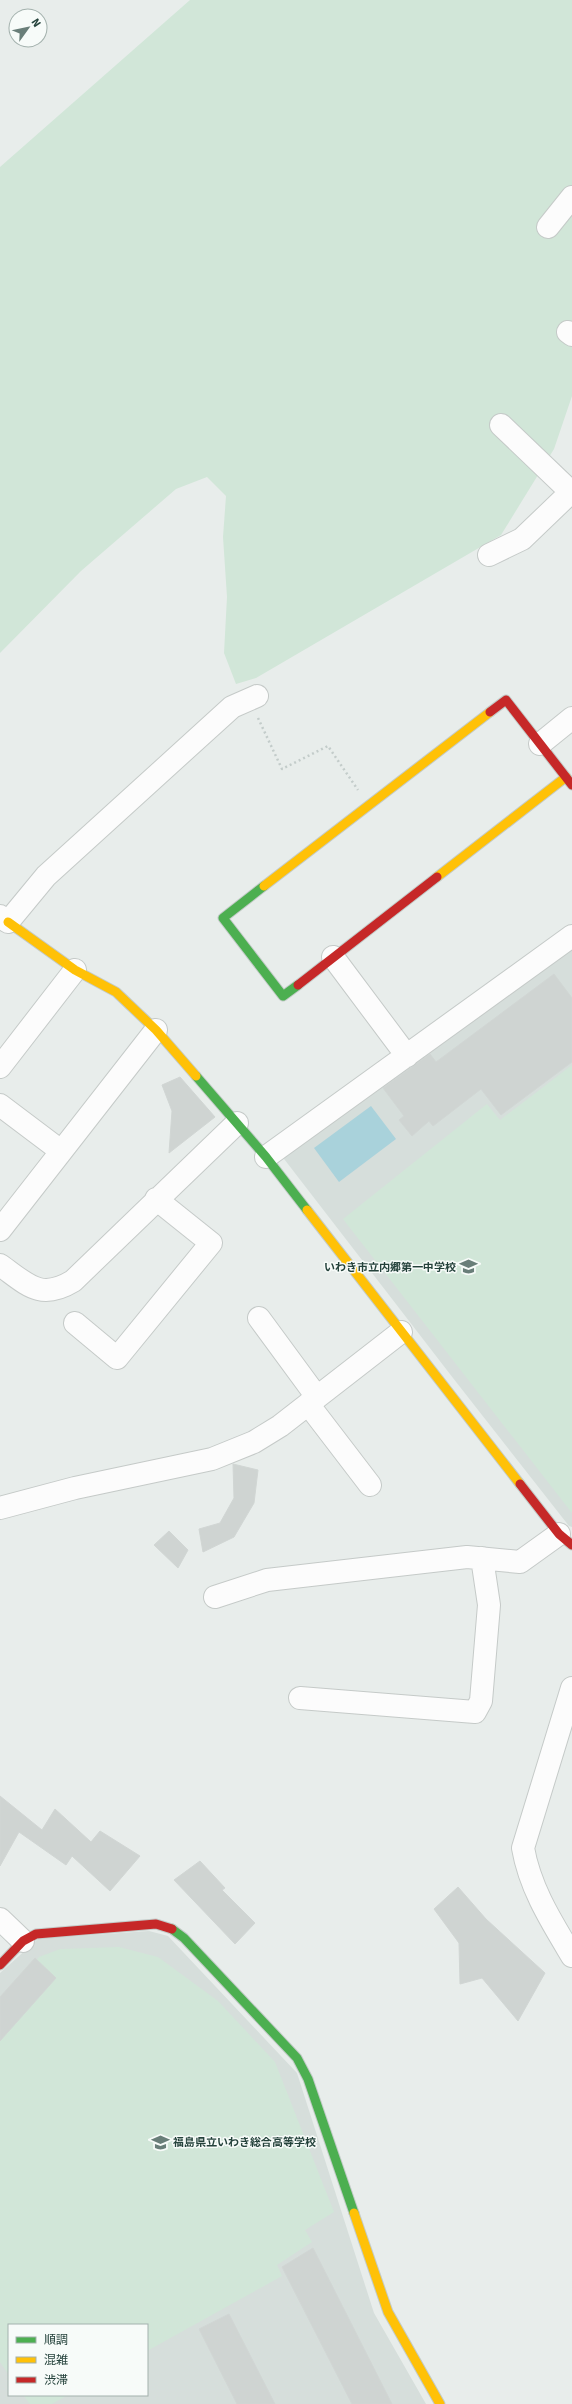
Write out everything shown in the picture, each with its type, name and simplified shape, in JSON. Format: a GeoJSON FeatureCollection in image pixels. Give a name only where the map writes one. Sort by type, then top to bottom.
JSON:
{"type":"FeatureCollection","features":[{"type":"Feature","properties":{"kind":"street"},"geometry":{"type":"LineString","coordinates":[[548,227],[572,197]]}},
{"type":"Feature","properties":{"kind":"street"},"geometry":{"type":"LineString","coordinates":[[489,555],[522,539],[572,492],[501,425]]}},
{"type":"Feature","properties":{"kind":"street"},"geometry":{"type":"LineString","coordinates":[[215,1597],[267,1580],[467,1557],[520,1562],[566,1540],[401,1332],[266,1157],[156,1030],[116,992],[75,970],[4,919],[46,876],[232,706],[253,698]]}},
{"type":"Feature","properties":{"kind":"street"},"geometry":{"type":"LineString","coordinates":[[566,777],[283,996],[223,918],[506,700],[566,777],[572,785]]}},
{"type":"Feature","properties":{"kind":"street"},"geometry":{"type":"LineString","coordinates":[[540,744],[572,718]]}},
{"type":"Feature","properties":{"kind":"street"},"geometry":{"type":"LineString","coordinates":[[266,1157],[572,936]]}},
{"type":"Feature","properties":{"kind":"street"},"geometry":{"type":"LineString","coordinates":[[333,957],[407,1056]]}},
{"type":"Feature","properties":{"kind":"street"},"geometry":{"type":"LineString","coordinates":[[0,1067],[75,970]]}},
{"type":"Feature","properties":{"kind":"street"},"geometry":{"type":"LineString","coordinates":[[0,1230],[156,1030]]}},
{"type":"Feature","properties":{"kind":"street"},"geometry":{"type":"LineString","coordinates":[[0,1105],[61,1152]]}},
{"type":"Feature","properties":{"kind":"street"},"geometry":{"type":"LineString","coordinates":[[0,1264],[31,1287],[58,1290],[73,1281],[156,1199],[237,1124]]}},
{"type":"Feature","properties":{"kind":"street"},"geometry":{"type":"LineString","coordinates":[[75,1322],[117,1358],[211,1244],[156,1199]]}},
{"type":"Feature","properties":{"kind":"street"},"geometry":{"type":"LineString","coordinates":[[258,1318],[370,1485]]}},
{"type":"Feature","properties":{"kind":"street"},"geometry":{"type":"LineString","coordinates":[[0,1508],[75,1488],[212,1459],[254,1442],[313,1401],[401,1332]]}},
{"type":"Feature","properties":{"kind":"street"},"geometry":{"type":"LineString","coordinates":[[300,1698],[475,1712],[481,1701],[488,1605],[482,1558]]}},
{"type":"Feature","properties":{"kind":"street"},"geometry":{"type":"LineString","coordinates":[[572,1688],[565,1730],[523,1848],[527,1870],[544,1910],[572,1956]]}},
{"type":"Feature","properties":{"kind":"street"},"geometry":{"type":"LineString","coordinates":[[0,1919],[23,1940]]}},
{"type":"Feature","properties":{"kind":"street"},"geometry":{"type":"LineString","coordinates":[[0,1965],[23,1940],[36,1934],[156,1924],[171,1928],[184,1938],[288,2046],[297,2058],[308,2079],[388,2312],[440,2404]]}},
{"type":"Feature","properties":{"kind":"path"},"geometry":{"type":"LineString","coordinates":[[253,698],[282,769],[328,746],[369,806]]}},
{"type":"Feature","properties":{"kind":"shaded area","name":"いわき市立内郷第一中学校"},"geometry":{"type":"Polygon","coordinates":[[[572,946],[572,1527],[569,1526],[453,1378],[281,1155],[572,946]]]}},
{"type":"Feature","properties":{"kind":"shaded area","name":"福島県立いわき総合高等学校"},"geometry":{"type":"Polygon","coordinates":[[[149,1931],[168,1936],[297,2073],[374,2313],[426,2404],[0,2404],[0,1973],[38,1939],[149,1931]]]}},
{"type":"Feature","properties":{"kind":"green space"},"geometry":{"type":"Polygon","coordinates":[[[190,0],[572,0],[572,396],[554,449],[501,535],[256,678],[236,684],[224,653],[227,597],[223,537],[226,496],[207,477],[176,489],[81,571],[0,653],[0,167],[190,0]]]}},
{"type":"Feature","properties":{"kind":"green space","name":"いわき市立内郷第一中学校"},"geometry":{"type":"Polygon","coordinates":[[[572,1065],[572,1513],[343,1219],[487,1104],[500,1120],[572,1065]]]}},
{"type":"Feature","properties":{"kind":"green space","name":"福島県立いわき総合高等学校"},"geometry":{"type":"Polygon","coordinates":[[[119,1947],[158,1957],[218,2001],[275,2062],[334,2212],[305,2230],[312,2242],[277,2265],[282,2276],[148,2350],[148,2324],[8,2324],[8,2374],[0,2362],[0,2001],[39,1957],[60,1949],[119,1947]]]}},
{"type":"Feature","properties":{"kind":"green space"},"geometry":{"type":"Polygon","coordinates":[[[24,2396],[66,2396],[52,2404],[30,2404],[24,2396]]]}},
{"type":"Feature","properties":{"kind":"water"},"geometry":{"type":"Polygon","coordinates":[[[371,1106],[396,1139],[339,1182],[314,1148],[371,1106]]]}},
{"type":"Feature","properties":{"kind":"building"},"geometry":{"type":"Polygon","coordinates":[[[554,974],[572,998],[572,1062],[501,1115],[481,1089],[433,1126],[429,1121],[412,1136],[399,1120],[404,1116],[383,1088],[430,1054],[436,1062],[554,974]]]}},
{"type":"Feature","properties":{"kind":"building"},"geometry":{"type":"Polygon","coordinates":[[[180,1077],[215,1117],[169,1153],[172,1111],[162,1085],[180,1077]]]}},
{"type":"Feature","properties":{"kind":"building"},"geometry":{"type":"Polygon","coordinates":[[[233,1464],[258,1470],[254,1503],[234,1537],[203,1552],[199,1529],[220,1523],[234,1498],[233,1464]]]}},
{"type":"Feature","properties":{"kind":"building"},"geometry":{"type":"Polygon","coordinates":[[[169,1531],[188,1550],[178,1568],[154,1545],[169,1531]]]}},
{"type":"Feature","properties":{"kind":"building"},"geometry":{"type":"Polygon","coordinates":[[[0,1796],[42,1830],[55,1809],[91,1842],[100,1831],[140,1856],[110,1891],[72,1856],[66,1865],[19,1832],[0,1866],[0,1796]]]}},
{"type":"Feature","properties":{"kind":"building"},"geometry":{"type":"Polygon","coordinates":[[[200,1861],[225,1888],[222,1890],[255,1923],[235,1944],[174,1880],[200,1861]]]}},
{"type":"Feature","properties":{"kind":"building"},"geometry":{"type":"Polygon","coordinates":[[[458,1887],[486,1919],[545,1973],[518,2021],[482,1978],[460,1984],[459,1943],[434,1909],[458,1887]]]}},
{"type":"Feature","properties":{"kind":"building"},"geometry":{"type":"Polygon","coordinates":[[[35,1958],[56,1978],[0,2041],[0,1997],[35,1958]]]}},
{"type":"Feature","properties":{"kind":"building"},"geometry":{"type":"Polygon","coordinates":[[[313,2248],[392,2404],[352,2404],[282,2267],[313,2248]]]}},
{"type":"Feature","properties":{"kind":"building"},"geometry":{"type":"Polygon","coordinates":[[[229,2314],[275,2404],[237,2404],[199,2329],[229,2314]]]}},
{"type":"Feature","properties":{"kind":"traffic: fast"},"geometry":{"type":"LineString","coordinates":[[264,886],[223,918],[283,996],[298,985]]}},
{"type":"Feature","properties":{"kind":"traffic: fast"},"geometry":{"type":"LineString","coordinates":[[196,1076],[266,1157],[307,1210]]}},
{"type":"Feature","properties":{"kind":"traffic: fast"},"geometry":{"type":"LineString","coordinates":[[172,1929],[184,1938],[297,2058],[308,2079],[354,2213]]}},
{"type":"Feature","properties":{"kind":"traffic: slow"},"geometry":{"type":"LineString","coordinates":[[264,886],[490,712]]}},
{"type":"Feature","properties":{"kind":"traffic: slow"},"geometry":{"type":"LineString","coordinates":[[437,877],[566,777]]}},
{"type":"Feature","properties":{"kind":"traffic: slow"},"geometry":{"type":"LineString","coordinates":[[8,922],[75,970],[116,992],[156,1030],[196,1076]]}},
{"type":"Feature","properties":{"kind":"traffic: slow"},"geometry":{"type":"LineString","coordinates":[[307,1210],[520,1484]]}},
{"type":"Feature","properties":{"kind":"traffic: slow"},"geometry":{"type":"LineString","coordinates":[[354,2213],[388,2312],[440,2404]]}},
{"type":"Feature","properties":{"kind":"traffic: jam"},"geometry":{"type":"LineString","coordinates":[[490,712],[506,700],[572,785]]}},
{"type":"Feature","properties":{"kind":"traffic: jam"},"geometry":{"type":"LineString","coordinates":[[298,985],[437,877]]}},
{"type":"Feature","properties":{"kind":"traffic: jam"},"geometry":{"type":"LineString","coordinates":[[520,1484],[559,1534],[572,1545]]}},
{"type":"Feature","properties":{"kind":"traffic: jam"},"geometry":{"type":"LineString","coordinates":[[0,1965],[23,1941],[36,1934],[156,1924],[172,1929]]}},
{"type":"Feature","properties":{"kind":"place","name":"いわき市立内郷第一中学校"},"geometry":{"type":"Point","coordinates":[469,1267]}},
{"type":"Feature","properties":{"kind":"place","name":"福島県立いわき総合高等学校"},"geometry":{"type":"Point","coordinates":[160,2142]}}]}
